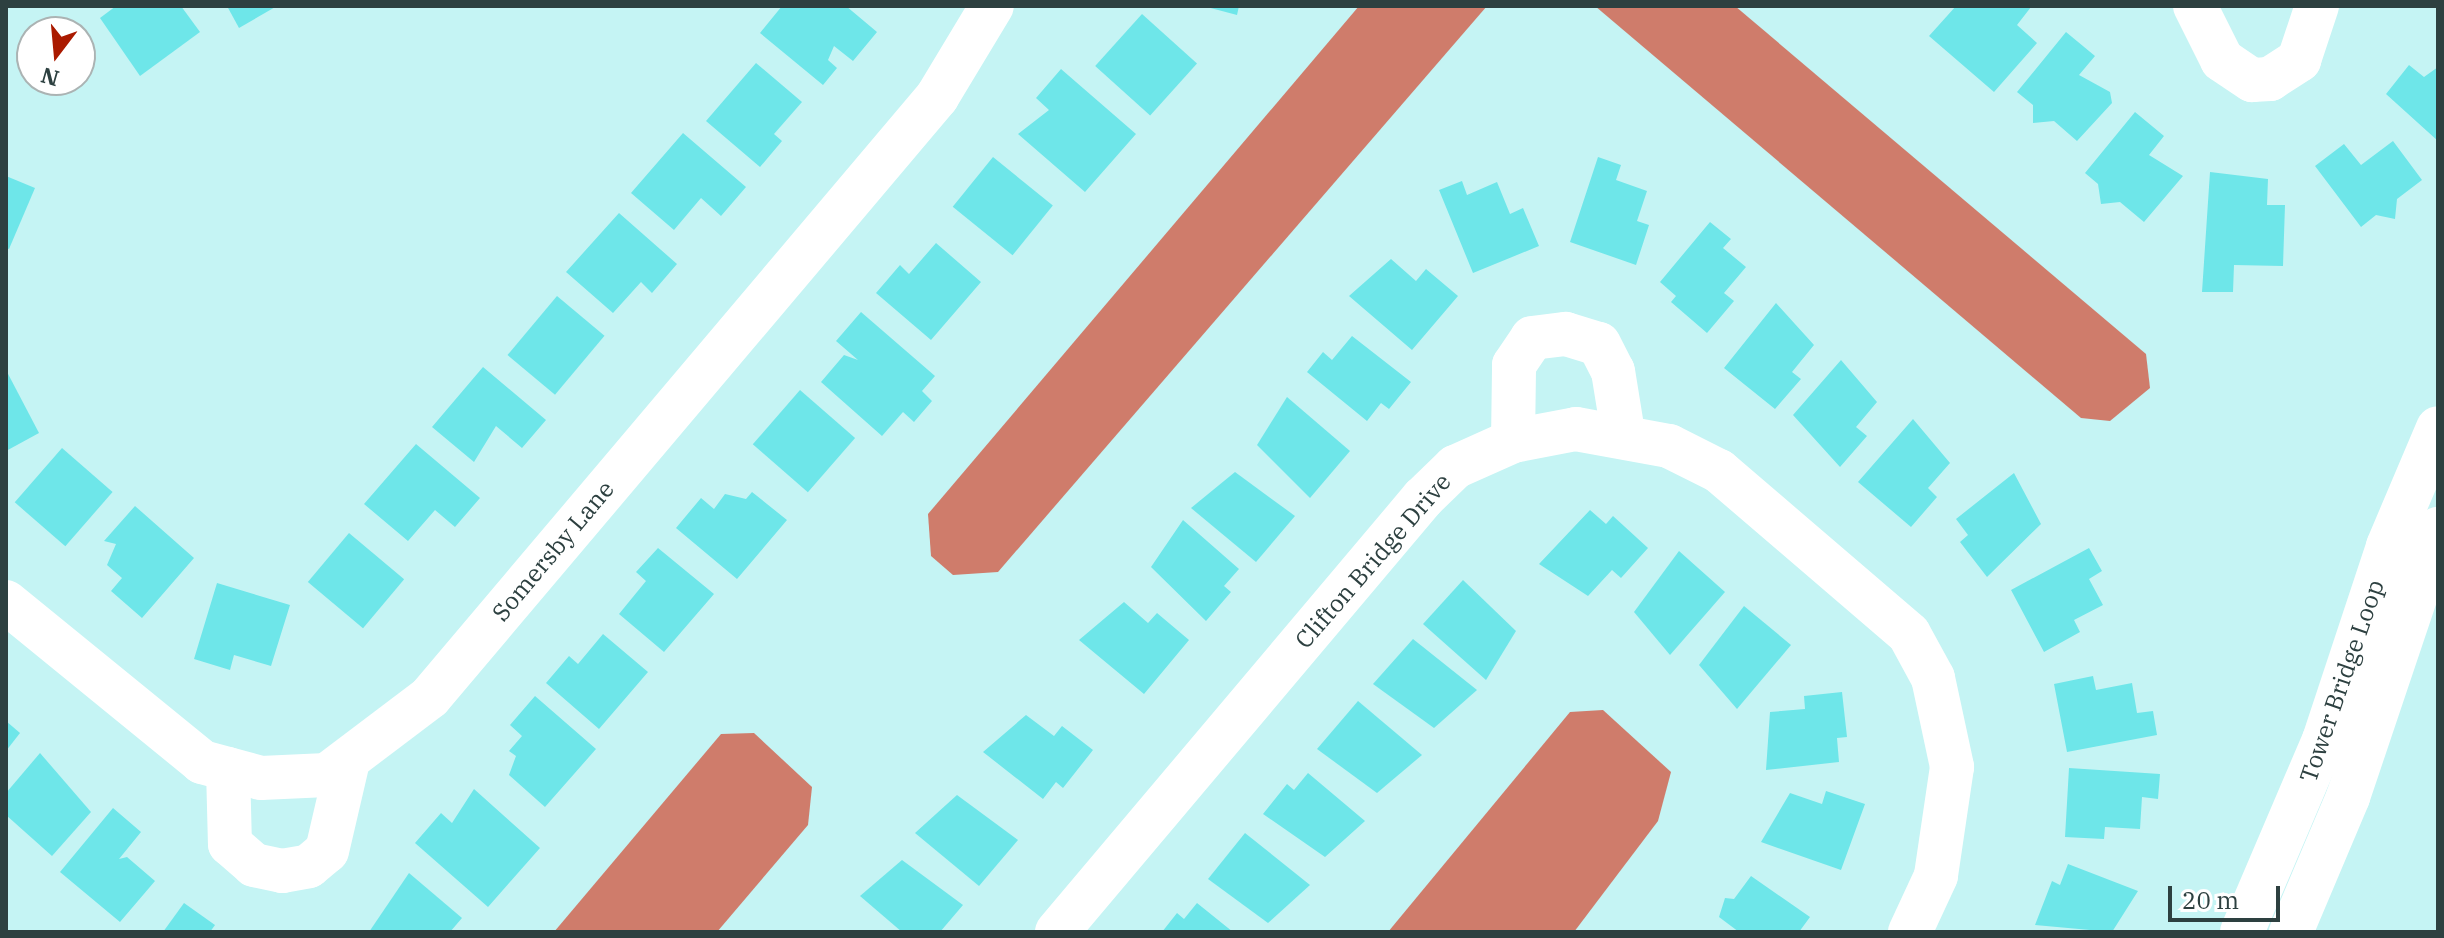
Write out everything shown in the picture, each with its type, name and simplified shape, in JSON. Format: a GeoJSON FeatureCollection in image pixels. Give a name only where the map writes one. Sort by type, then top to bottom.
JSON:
{"type":"FeatureCollection","features":[{"type":"Feature","properties":{"kind":"street","name":"Somersby Lane"},"geometry":{"type":"LineString","coordinates":[[6,602],[159,731],[202,762],[261,778],[327,775],[430,697],[937,97],[992,6]]}},
{"type":"Feature","properties":{"kind":"street"},"geometry":{"type":"LineString","coordinates":[[2195,6],[2222,60],[2252,80],[2270,79],[2299,60],[2317,6]]}},
{"type":"Feature","properties":{"kind":"street"},"geometry":{"type":"LineString","coordinates":[[1513,441],[1514,365],[1532,338],[1566,334],[1599,344],[1613,371],[1623,433]]}},
{"type":"Feature","properties":{"kind":"street","name":"Tower Bridge Loop"},"geometry":{"type":"LineString","coordinates":[[2242,932],[2324,740],[2388,546],[2438,428]]}},
{"type":"Feature","properties":{"kind":"street","name":"Clifton Bridge Drive"},"geometry":{"type":"LineString","coordinates":[[1057,932],[1423,498],[1455,467],[1513,441],[1576,429],[1623,433],[1719,471],[1909,634],[1933,678],[1952,767],[1936,876],[1910,932]]}},
{"type":"Feature","properties":{"kind":"street","name":"Tower Bridge Loop"},"geometry":{"type":"LineString","coordinates":[[2291,932],[2348,797],[2438,529]]}},
{"type":"Feature","properties":{"kind":"street"},"geometry":{"type":"LineString","coordinates":[[228,769],[230,844],[254,865],[282,871],[309,866],[327,851],[348,761]]}},
{"type":"Feature","properties":{"kind":"shaded area"},"geometry":{"type":"Polygon","coordinates":[[[1359,6],[1487,6],[998,572],[953,575],[931,556],[928,514],[1359,6]]]}},
{"type":"Feature","properties":{"kind":"shaded area"},"geometry":{"type":"Polygon","coordinates":[[[1595,6],[1735,6],[2146,354],[2150,388],[2110,421],[2081,418],[1595,6]]]}},
{"type":"Feature","properties":{"kind":"shaded area"},"geometry":{"type":"Polygon","coordinates":[[[1603,710],[1671,772],[1658,821],[1574,932],[1388,932],[1570,712],[1603,710]]]}},
{"type":"Feature","properties":{"kind":"shaded area"},"geometry":{"type":"Polygon","coordinates":[[[754,733],[812,787],[808,825],[717,932],[554,932],[721,734],[754,733]]]}},
{"type":"Feature","properties":{"kind":"building"},"geometry":{"type":"Polygon","coordinates":[[[116,6],[181,6],[200,32],[140,76],[100,18],[116,6]]]}},
{"type":"Feature","properties":{"kind":"building"},"geometry":{"type":"Polygon","coordinates":[[[227,6],[277,6],[239,28],[227,6]]]}},
{"type":"Feature","properties":{"kind":"building"},"geometry":{"type":"Polygon","coordinates":[[[782,6],[846,6],[877,32],[853,61],[834,46],[828,60],[837,68],[823,85],[760,33],[782,6]]]}},
{"type":"Feature","properties":{"kind":"building"},"geometry":{"type":"Polygon","coordinates":[[[1203,6],[1239,6],[1237,15],[1203,6]]]}},
{"type":"Feature","properties":{"kind":"building"},"geometry":{"type":"Polygon","coordinates":[[[1956,6],[2031,7],[2017,25],[2037,43],[1994,92],[1929,36],[1956,6]]]}},
{"type":"Feature","properties":{"kind":"building"},"geometry":{"type":"Polygon","coordinates":[[[1142,14],[1197,64],[1150,116],[1095,66],[1142,14]]]}},
{"type":"Feature","properties":{"kind":"building"},"geometry":{"type":"Polygon","coordinates":[[[2066,32],[2095,56],[2079,75],[2110,92],[2112,103],[2077,141],[2054,121],[2033,123],[2033,105],[2017,92],[2066,32]]]}},
{"type":"Feature","properties":{"kind":"building"},"geometry":{"type":"Polygon","coordinates":[[[756,63],[802,102],[774,134],[782,141],[760,167],[706,121],[756,63]]]}},
{"type":"Feature","properties":{"kind":"building"},"geometry":{"type":"Polygon","coordinates":[[[2409,65],[2424,77],[2438,67],[2438,141],[2386,94],[2409,65]]]}},
{"type":"Feature","properties":{"kind":"building"},"geometry":{"type":"Polygon","coordinates":[[[1061,69],[1136,134],[1085,192],[1018,134],[1049,110],[1036,98],[1061,69]]]}},
{"type":"Feature","properties":{"kind":"building"},"geometry":{"type":"Polygon","coordinates":[[[2135,112],[2164,136],[2149,155],[2183,176],[2144,222],[2120,202],[2101,204],[2098,184],[2085,173],[2135,112]]]}},
{"type":"Feature","properties":{"kind":"building"},"geometry":{"type":"Polygon","coordinates":[[[683,133],[746,187],[721,216],[701,198],[674,230],[631,193],[683,133]]]}},
{"type":"Feature","properties":{"kind":"building"},"geometry":{"type":"Polygon","coordinates":[[[2393,141],[2422,180],[2397,199],[2395,219],[2376,215],[2361,227],[2315,166],[2344,144],[2361,165],[2393,141]]]}},
{"type":"Feature","properties":{"kind":"building"},"geometry":{"type":"Polygon","coordinates":[[[993,157],[1053,205],[1013,255],[953,207],[993,157]]]}},
{"type":"Feature","properties":{"kind":"building"},"geometry":{"type":"Polygon","coordinates":[[[1598,157],[1621,165],[1616,180],[1647,191],[1637,221],[1649,225],[1636,265],[1570,242],[1598,157]]]}},
{"type":"Feature","properties":{"kind":"building"},"geometry":{"type":"Polygon","coordinates":[[[2210,172],[2268,179],[2267,205],[2285,205],[2283,266],[2234,265],[2233,292],[2202,292],[2210,172]]]}},
{"type":"Feature","properties":{"kind":"building"},"geometry":{"type":"Polygon","coordinates":[[[6,176],[35,188],[9,249],[6,248],[6,176]]]}},
{"type":"Feature","properties":{"kind":"building"},"geometry":{"type":"Polygon","coordinates":[[[1462,181],[1467,195],[1497,182],[1510,214],[1523,208],[1539,246],[1473,273],[1439,190],[1462,181]]]}},
{"type":"Feature","properties":{"kind":"building"},"geometry":{"type":"Polygon","coordinates":[[[619,213],[677,264],[652,293],[641,282],[613,313],[566,272],[619,213]]]}},
{"type":"Feature","properties":{"kind":"building"},"geometry":{"type":"Polygon","coordinates":[[[1710,222],[1731,239],[1723,248],[1746,267],[1724,293],[1734,301],[1707,333],[1671,302],[1676,296],[1660,282],[1710,222]]]}},
{"type":"Feature","properties":{"kind":"building"},"geometry":{"type":"Polygon","coordinates":[[[936,243],[981,282],[931,340],[876,293],[900,265],[909,274],[936,243]]]}},
{"type":"Feature","properties":{"kind":"building"},"geometry":{"type":"Polygon","coordinates":[[[1391,259],[1416,281],[1426,269],[1458,296],[1412,350],[1349,296],[1391,259]]]}},
{"type":"Feature","properties":{"kind":"building"},"geometry":{"type":"Polygon","coordinates":[[[557,296],[604,336],[555,395],[508,355],[557,296]]]}},
{"type":"Feature","properties":{"kind":"building"},"geometry":{"type":"Polygon","coordinates":[[[1776,303],[1814,345],[1792,372],[1801,379],[1775,409],[1724,368],[1776,303]]]}},
{"type":"Feature","properties":{"kind":"building"},"geometry":{"type":"Polygon","coordinates":[[[861,312],[935,376],[922,391],[932,401],[914,422],[903,412],[882,436],[821,382],[844,355],[858,360],[836,341],[861,312]]]}},
{"type":"Feature","properties":{"kind":"building"},"geometry":{"type":"Polygon","coordinates":[[[1352,336],[1411,382],[1389,409],[1381,403],[1367,421],[1307,372],[1323,352],[1332,360],[1352,336]]]}},
{"type":"Feature","properties":{"kind":"building"},"geometry":{"type":"Polygon","coordinates":[[[1841,360],[1877,402],[1856,427],[1867,436],[1840,467],[1793,415],[1841,360]]]}},
{"type":"Feature","properties":{"kind":"building"},"geometry":{"type":"Polygon","coordinates":[[[483,367],[546,420],[522,448],[496,426],[474,462],[432,427],[483,367]]]}},
{"type":"Feature","properties":{"kind":"building"},"geometry":{"type":"Polygon","coordinates":[[[6,370],[39,433],[6,451],[6,370]]]}},
{"type":"Feature","properties":{"kind":"building"},"geometry":{"type":"Polygon","coordinates":[[[800,390],[855,438],[808,492],[753,444],[800,390]]]}},
{"type":"Feature","properties":{"kind":"building"},"geometry":{"type":"Polygon","coordinates":[[[1287,397],[1350,451],[1310,498],[1257,445],[1287,397]]]}},
{"type":"Feature","properties":{"kind":"building"},"geometry":{"type":"Polygon","coordinates":[[[1913,419],[1950,463],[1928,488],[1937,497],[1911,527],[1858,482],[1913,419]]]}},
{"type":"Feature","properties":{"kind":"building"},"geometry":{"type":"Polygon","coordinates":[[[416,444],[480,498],[455,527],[435,510],[408,541],[364,504],[416,444]]]}},
{"type":"Feature","properties":{"kind":"building"},"geometry":{"type":"Polygon","coordinates":[[[62,448],[113,492],[65,546],[15,502],[62,448]]]}},
{"type":"Feature","properties":{"kind":"building"},"geometry":{"type":"Polygon","coordinates":[[[1235,472],[1295,516],[1256,562],[1191,508],[1235,472]]]}},
{"type":"Feature","properties":{"kind":"building"},"geometry":{"type":"Polygon","coordinates":[[[2014,473],[2041,524],[1987,577],[1960,542],[1968,535],[1956,519],[2014,473]]]}},
{"type":"Feature","properties":{"kind":"building"},"geometry":{"type":"Polygon","coordinates":[[[752,492],[787,520],[737,579],[676,528],[701,498],[714,509],[725,494],[746,499],[752,492]]]}},
{"type":"Feature","properties":{"kind":"building"},"geometry":{"type":"Polygon","coordinates":[[[135,506],[194,558],[142,618],[111,591],[122,578],[107,565],[116,544],[104,541],[135,506]]]}},
{"type":"Feature","properties":{"kind":"building"},"geometry":{"type":"Polygon","coordinates":[[[1590,510],[1606,524],[1613,516],[1648,548],[1621,578],[1612,570],[1588,596],[1539,564],[1590,510]]]}},
{"type":"Feature","properties":{"kind":"building"},"geometry":{"type":"Polygon","coordinates":[[[1183,520],[1239,569],[1224,586],[1231,592],[1206,621],[1151,567],[1183,520]]]}},
{"type":"Feature","properties":{"kind":"building"},"geometry":{"type":"Polygon","coordinates":[[[349,533],[404,579],[363,628],[308,582],[349,533]]]}},
{"type":"Feature","properties":{"kind":"building"},"geometry":{"type":"Polygon","coordinates":[[[658,548],[714,594],[664,652],[619,614],[646,581],[636,572],[658,548]]]}},
{"type":"Feature","properties":{"kind":"building"},"geometry":{"type":"Polygon","coordinates":[[[2089,548],[2102,571],[2089,579],[2103,605],[2074,620],[2080,632],[2044,652],[2011,590],[2089,548]]]}},
{"type":"Feature","properties":{"kind":"building"},"geometry":{"type":"Polygon","coordinates":[[[1679,551],[1725,592],[1670,655],[1634,612],[1679,551]]]}},
{"type":"Feature","properties":{"kind":"building"},"geometry":{"type":"Polygon","coordinates":[[[1463,580],[1516,631],[1486,680],[1423,624],[1463,580]]]}},
{"type":"Feature","properties":{"kind":"building"},"geometry":{"type":"Polygon","coordinates":[[[217,583],[290,605],[271,666],[234,655],[230,670],[194,659],[217,583]]]}},
{"type":"Feature","properties":{"kind":"building"},"geometry":{"type":"Polygon","coordinates":[[[1124,602],[1148,623],[1157,613],[1189,640],[1144,694],[1079,640],[1124,602]]]}},
{"type":"Feature","properties":{"kind":"building"},"geometry":{"type":"Polygon","coordinates":[[[1744,606],[1791,645],[1737,709],[1699,665],[1744,606]]]}},
{"type":"Feature","properties":{"kind":"building"},"geometry":{"type":"Polygon","coordinates":[[[603,634],[648,672],[599,729],[546,683],[569,656],[578,664],[603,634]]]}},
{"type":"Feature","properties":{"kind":"building"},"geometry":{"type":"Polygon","coordinates":[[[1413,639],[1477,690],[1434,728],[1373,684],[1413,639]]]}},
{"type":"Feature","properties":{"kind":"building"},"geometry":{"type":"Polygon","coordinates":[[[2093,676],[2096,690],[2132,683],[2137,713],[2153,711],[2157,735],[2067,752],[2054,684],[2093,676]]]}},
{"type":"Feature","properties":{"kind":"building"},"geometry":{"type":"Polygon","coordinates":[[[1842,692],[1847,737],[1837,738],[1839,762],[1766,770],[1770,712],[1805,709],[1804,696],[1842,692]]]}},
{"type":"Feature","properties":{"kind":"building"},"geometry":{"type":"Polygon","coordinates":[[[535,696],[596,749],[545,807],[509,775],[516,756],[509,751],[522,736],[510,725],[535,696]]]}},
{"type":"Feature","properties":{"kind":"building"},"geometry":{"type":"Polygon","coordinates":[[[1358,701],[1422,755],[1377,793],[1317,749],[1358,701]]]}},
{"type":"Feature","properties":{"kind":"building"},"geometry":{"type":"Polygon","coordinates":[[[1026,715],[1054,736],[1062,726],[1093,750],[1063,788],[1056,782],[1043,799],[983,752],[1026,715]]]}},
{"type":"Feature","properties":{"kind":"building"},"geometry":{"type":"Polygon","coordinates":[[[6,721],[20,733],[6,751],[6,721]]]}},
{"type":"Feature","properties":{"kind":"building"},"geometry":{"type":"Polygon","coordinates":[[[40,753],[91,812],[52,856],[6,815],[6,793],[40,753]]]}},
{"type":"Feature","properties":{"kind":"building"},"geometry":{"type":"Polygon","coordinates":[[[2069,768],[2160,774],[2158,799],[2142,797],[2140,829],[2105,827],[2104,839],[2065,837],[2069,768]]]}},
{"type":"Feature","properties":{"kind":"building"},"geometry":{"type":"Polygon","coordinates":[[[1308,773],[1365,821],[1325,857],[1263,814],[1287,784],[1294,790],[1308,773]]]}},
{"type":"Feature","properties":{"kind":"building"},"geometry":{"type":"Polygon","coordinates":[[[474,789],[540,848],[488,907],[415,843],[441,813],[452,823],[474,789]]]}},
{"type":"Feature","properties":{"kind":"building"},"geometry":{"type":"Polygon","coordinates":[[[1826,791],[1865,804],[1841,870],[1761,842],[1790,793],[1822,804],[1826,791]]]}},
{"type":"Feature","properties":{"kind":"building"},"geometry":{"type":"Polygon","coordinates":[[[957,795],[1018,840],[979,886],[915,833],[957,795]]]}},
{"type":"Feature","properties":{"kind":"building"},"geometry":{"type":"Polygon","coordinates":[[[113,808],[141,832],[119,859],[127,857],[155,881],[120,922],[60,872],[113,808]]]}},
{"type":"Feature","properties":{"kind":"building"},"geometry":{"type":"Polygon","coordinates":[[[1245,833],[1310,885],[1268,923],[1208,879],[1245,833]]]}},
{"type":"Feature","properties":{"kind":"building"},"geometry":{"type":"Polygon","coordinates":[[[902,860],[963,905],[940,932],[902,932],[860,896],[902,860]]]}},
{"type":"Feature","properties":{"kind":"building"},"geometry":{"type":"Polygon","coordinates":[[[2068,864],[2138,891],[2112,932],[2035,925],[2052,881],[2060,885],[2068,864]]]}},
{"type":"Feature","properties":{"kind":"building"},"geometry":{"type":"Polygon","coordinates":[[[409,873],[462,918],[450,932],[369,932],[409,873]]]}},
{"type":"Feature","properties":{"kind":"building"},"geometry":{"type":"Polygon","coordinates":[[[1751,876],[1810,917],[1799,932],[1739,932],[1719,917],[1725,898],[1734,899],[1751,876]]]}},
{"type":"Feature","properties":{"kind":"building"},"geometry":{"type":"Polygon","coordinates":[[[184,903],[215,925],[210,932],[163,932],[184,903]]]}},
{"type":"Feature","properties":{"kind":"building"},"geometry":{"type":"Polygon","coordinates":[[[1197,903],[1233,932],[1162,932],[1177,913],[1184,919],[1197,903]]]}}]}
